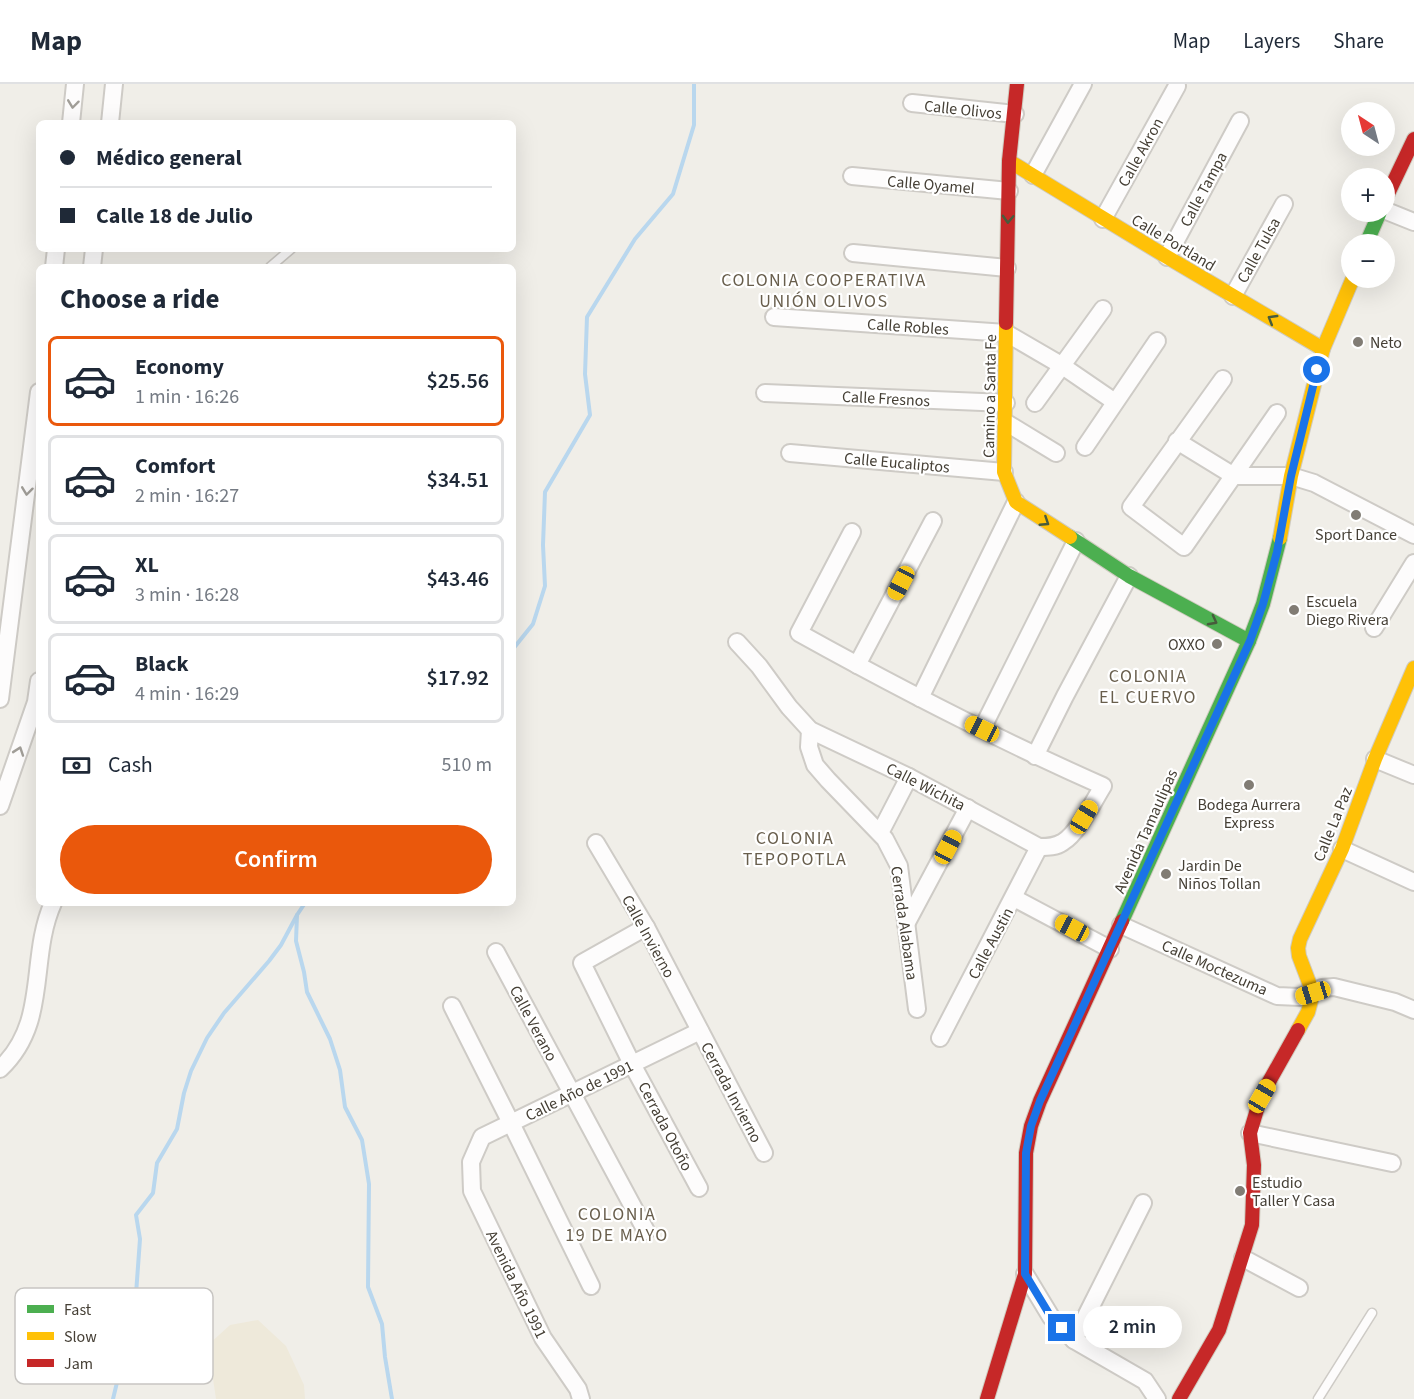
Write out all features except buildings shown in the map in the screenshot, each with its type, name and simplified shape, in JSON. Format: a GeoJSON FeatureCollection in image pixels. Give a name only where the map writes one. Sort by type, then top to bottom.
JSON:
{"type":"FeatureCollection","features":[{"type":"Feature","properties":{"kind":"street"},"geometry":{"type":"LineString","coordinates":[[70,120],[75,84]]}},
{"type":"Feature","properties":{"kind":"street"},"geometry":{"type":"LineString","coordinates":[[110,120],[114,84]]}},
{"type":"Feature","properties":{"kind":"street","name":"Camino a Santa Fe"},"geometry":{"type":"LineString","coordinates":[[1016,502],[1004,472],[1010,161],[1017,84]]}},
{"type":"Feature","properties":{"kind":"street"},"geometry":{"type":"LineString","coordinates":[[1033,175],[1083,84]]}},
{"type":"Feature","properties":{"kind":"street","name":"Calle Akron"},"geometry":{"type":"LineString","coordinates":[[1103,219],[1177,86]]}},
{"type":"Feature","properties":{"kind":"street","name":"Calle Olivos"},"geometry":{"type":"LineString","coordinates":[[912,103],[1014,114]]}},
{"type":"Feature","properties":{"kind":"street","name":"Calle Tampa"},"geometry":{"type":"LineString","coordinates":[[1167,257],[1240,121]]}},
{"type":"Feature","properties":{"kind":"street"},"geometry":{"type":"LineString","coordinates":[[1395,179],[1414,139]]}},
{"type":"Feature","properties":{"kind":"street","name":"Calle Portland"},"geometry":{"type":"LineString","coordinates":[[1010,161],[1103,219],[1323,349]]}},
{"type":"Feature","properties":{"kind":"street","name":"Calle Oyamel"},"geometry":{"type":"LineString","coordinates":[[852,176],[1009,191]]}},
{"type":"Feature","properties":{"kind":"street","name":"Calle Tulsa"},"geometry":{"type":"LineString","coordinates":[[1233,296],[1284,204]]}},
{"type":"Feature","properties":{"kind":"street"},"geometry":{"type":"LineString","coordinates":[[1395,214],[1414,222]]}},
{"type":"Feature","properties":{"kind":"street"},"geometry":{"type":"LineString","coordinates":[[854,253],[1007,268]]}},
{"type":"Feature","properties":{"kind":"street","name":"Avenida Tamaulipas"},"geometry":{"type":"LineString","coordinates":[[987,1399],[1025,1274],[1026,1153],[1031,1126],[1040,1101],[1250,641],[1277,552],[1291,476],[1323,349],[1349,288]]}},
{"type":"Feature","properties":{"kind":"street"},"geometry":{"type":"LineString","coordinates":[[1035,403],[1103,309]]}},
{"type":"Feature","properties":{"kind":"street","name":"Calle Robles"},"geometry":{"type":"LineString","coordinates":[[774,317],[1006,333]]}},
{"type":"Feature","properties":{"kind":"street"},"geometry":{"type":"LineString","coordinates":[[1006,333],[1061,365],[1115,402]]}},
{"type":"Feature","properties":{"kind":"street"},"geometry":{"type":"LineString","coordinates":[[1085,447],[1157,341]]}},
{"type":"Feature","properties":{"kind":"street"},"geometry":{"type":"LineString","coordinates":[[1223,379],[1131,507],[1184,547],[1277,413]]}},
{"type":"Feature","properties":{"kind":"street","name":"Calle Fresnos"},"geometry":{"type":"LineString","coordinates":[[765,393],[1006,403]]}},
{"type":"Feature","properties":{"kind":"street"},"geometry":{"type":"LineString","coordinates":[[0,699],[36,416]]}},
{"type":"Feature","properties":{"kind":"street"},"geometry":{"type":"LineString","coordinates":[[1005,422],[1056,453]]}},
{"type":"Feature","properties":{"kind":"street"},"geometry":{"type":"LineString","coordinates":[[1177,441],[1234,476],[1291,476],[1314,483],[1414,535]]}},
{"type":"Feature","properties":{"kind":"street","name":"Calle Eucaliptos"},"geometry":{"type":"LineString","coordinates":[[790,453],[1004,472]]}},
{"type":"Feature","properties":{"kind":"street"},"geometry":{"type":"LineString","coordinates":[[920,698],[1016,502],[1129,576],[1250,641]]}},
{"type":"Feature","properties":{"kind":"street"},"geometry":{"type":"LineString","coordinates":[[857,665],[933,521]]}},
{"type":"Feature","properties":{"kind":"street"},"geometry":{"type":"LineString","coordinates":[[852,532],[800,633],[920,698],[1035,756],[1103,786],[1075,832],[1064,842],[1051,847],[1039,847]]}},
{"type":"Feature","properties":{"kind":"street"},"geometry":{"type":"LineString","coordinates":[[982,729],[1076,541]]}},
{"type":"Feature","properties":{"kind":"street"},"geometry":{"type":"LineString","coordinates":[[1374,628],[1414,563]]}},
{"type":"Feature","properties":{"kind":"street"},"geometry":{"type":"LineString","coordinates":[[1035,756],[1129,576]]}},
{"type":"Feature","properties":{"kind":"street"},"geometry":{"type":"LineString","coordinates":[[737,642],[810,730]]}},
{"type":"Feature","properties":{"kind":"street","name":"Calle La Paz"},"geometry":{"type":"LineString","coordinates":[[1313,993],[1299,956],[1300,939],[1342,849],[1375,759],[1414,668]]}},
{"type":"Feature","properties":{"kind":"street"},"geometry":{"type":"LineString","coordinates":[[0,806],[36,707]]}},
{"type":"Feature","properties":{"kind":"street","name":"Calle Wichita"},"geometry":{"type":"LineString","coordinates":[[810,730],[909,777],[1039,847]]}},
{"type":"Feature","properties":{"kind":"street","name":"Cerrada Alabama"},"geometry":{"type":"LineString","coordinates":[[810,730],[809,747],[815,765],[885,839],[899,866],[917,1009]]}},
{"type":"Feature","properties":{"kind":"street"},"geometry":{"type":"LineString","coordinates":[[1375,759],[1414,775]]}},
{"type":"Feature","properties":{"kind":"street"},"geometry":{"type":"LineString","coordinates":[[880,833],[909,777]]}},
{"type":"Feature","properties":{"kind":"street"},"geometry":{"type":"LineString","coordinates":[[906,924],[968,808]]}},
{"type":"Feature","properties":{"kind":"street","name":"Calle Invierno"},"geometry":{"type":"LineString","coordinates":[[596,843],[646,927],[700,1031]]}},
{"type":"Feature","properties":{"kind":"street","name":"Calle Austin"},"geometry":{"type":"LineString","coordinates":[[940,1038],[1039,847]]}},
{"type":"Feature","properties":{"kind":"street"},"geometry":{"type":"LineString","coordinates":[[1342,849],[1414,882]]}},
{"type":"Feature","properties":{"kind":"street"},"geometry":{"type":"LineString","coordinates":[[1014,898],[1110,948]]}},
{"type":"Feature","properties":{"kind":"street"},"geometry":{"type":"LineString","coordinates":[[0,1069],[21,1043],[28,1026],[34,1007],[44,929],[52,906]]}},
{"type":"Feature","properties":{"kind":"street","name":"Calle Moctezuma"},"geometry":{"type":"LineString","coordinates":[[1121,925],[1277,996],[1300,997],[1322,988],[1334,987],[1395,1002],[1414,1010]]}},
{"type":"Feature","properties":{"kind":"street","name":"Cerrada Otoño"},"geometry":{"type":"LineString","coordinates":[[646,927],[582,963],[632,1064],[699,1188]]}},
{"type":"Feature","properties":{"kind":"street","name":"Calle Verano"},"geometry":{"type":"LineString","coordinates":[[496,952],[646,1231]]}},
{"type":"Feature","properties":{"kind":"street"},"geometry":{"type":"LineString","coordinates":[[1179,1399],[1219,1330],[1252,1225],[1254,1165],[1250,1133],[1262,1096],[1308,1012],[1313,993]]}},
{"type":"Feature","properties":{"kind":"street"},"geometry":{"type":"LineString","coordinates":[[452,1005],[591,1286]]}},
{"type":"Feature","properties":{"kind":"street","name":"Calle Año de 1991"},"geometry":{"type":"LineString","coordinates":[[471,1162],[482,1137],[700,1031]]}},
{"type":"Feature","properties":{"kind":"street","name":"Cerrada Invierno"},"geometry":{"type":"LineString","coordinates":[[700,1031],[764,1153]]}},
{"type":"Feature","properties":{"kind":"street"},"geometry":{"type":"LineString","coordinates":[[1250,1133],[1392,1163]]}},
{"type":"Feature","properties":{"kind":"street","name":"Avenida Año 1991"},"geometry":{"type":"LineString","coordinates":[[471,1162],[472,1191],[543,1338],[578,1389],[581,1399]]}},
{"type":"Feature","properties":{"kind":"street"},"geometry":{"type":"LineString","coordinates":[[1074,1340],[1143,1203]]}},
{"type":"Feature","properties":{"kind":"street"},"geometry":{"type":"LineString","coordinates":[[1242,1258],[1299,1288]]}},
{"type":"Feature","properties":{"kind":"street"},"geometry":{"type":"LineString","coordinates":[[1025,1274],[1051,1317],[1074,1340],[1144,1381],[1158,1399]]}},
{"type":"Feature","properties":{"kind":"lane"},"geometry":{"type":"LineString","coordinates":[[274,264],[288,252]]}},
{"type":"Feature","properties":{"kind":"lane"},"geometry":{"type":"LineString","coordinates":[[1318,1399],[1372,1313]]}},
{"type":"Feature","properties":{"kind":"shaded area"},"geometry":{"type":"Polygon","coordinates":[[[258,1320],[286,1346],[304,1385],[305,1399],[216,1399],[213,1379],[213,1340],[230,1325],[258,1320]]]}},
{"type":"Feature","properties":{"kind":"waterway"},"geometry":{"type":"LineString","coordinates":[[516,645],[533,624],[545,586],[543,545],[545,492],[590,415],[585,374],[587,317],[635,239],[673,194],[694,125],[694,84]]}},
{"type":"Feature","properties":{"kind":"waterway"},"geometry":{"type":"LineString","coordinates":[[136,1288],[140,1239],[136,1215],[153,1193],[157,1163],[177,1129],[191,1071],[207,1038],[224,1013],[281,945],[303,906]]}},
{"type":"Feature","properties":{"kind":"waterway"},"geometry":{"type":"LineString","coordinates":[[297,915],[296,941],[307,992],[330,1039],[340,1070],[345,1107],[362,1140],[369,1184],[368,1287],[382,1324],[392,1399]]}},
{"type":"Feature","properties":{"kind":"waterway"},"geometry":{"type":"LineString","coordinates":[[113,1399],[117,1384]]}},
{"type":"Feature","properties":{"kind":"traffic: fast"},"geometry":{"type":"LineString","coordinates":[[1370,234],[1376,222]]}},
{"type":"Feature","properties":{"kind":"traffic: fast"},"geometry":{"type":"LineString","coordinates":[[1070,537],[1129,576],[1249,641]]}},
{"type":"Feature","properties":{"kind":"traffic: fast"},"geometry":{"type":"LineString","coordinates":[[1122,921],[1249,641],[1263,604],[1280,538]]}},
{"type":"Feature","properties":{"kind":"traffic: slow"},"geometry":{"type":"LineString","coordinates":[[1009,161],[1323,349]]}},
{"type":"Feature","properties":{"kind":"traffic: slow"},"geometry":{"type":"LineString","coordinates":[[1280,538],[1291,476],[1323,349],[1349,288]]}},
{"type":"Feature","properties":{"kind":"traffic: slow"},"geometry":{"type":"LineString","coordinates":[[1006,323],[1004,472],[1016,502],[1070,537]]}},
{"type":"Feature","properties":{"kind":"traffic: slow"},"geometry":{"type":"LineString","coordinates":[[1298,1030],[1308,1012],[1313,993],[1299,956],[1300,939],[1342,849],[1375,759],[1414,668]]}},
{"type":"Feature","properties":{"kind":"traffic: jam"},"geometry":{"type":"LineString","coordinates":[[1006,323],[1009,161],[1017,84]]}},
{"type":"Feature","properties":{"kind":"traffic: jam"},"geometry":{"type":"LineString","coordinates":[[1395,179],[1414,139]]}},
{"type":"Feature","properties":{"kind":"traffic: jam"},"geometry":{"type":"LineString","coordinates":[[987,1399],[1025,1274],[1026,1153],[1031,1126],[1040,1101],[1122,921]]}},
{"type":"Feature","properties":{"kind":"traffic: jam"},"geometry":{"type":"LineString","coordinates":[[1179,1399],[1219,1330],[1252,1225],[1254,1165],[1250,1133],[1261,1096],[1298,1030]]}},
{"type":"Feature","properties":{"kind":"place","name":"Neto"},"geometry":{"type":"Point","coordinates":[1358,342]}},
{"type":"Feature","properties":{"kind":"place","name":"Sport Dance"},"geometry":{"type":"Point","coordinates":[1356,515]}},
{"type":"Feature","properties":{"kind":"place","name":"Escuela Diego Rivera"},"geometry":{"type":"Point","coordinates":[1294,610]}},
{"type":"Feature","properties":{"kind":"place","name":"OXXO"},"geometry":{"type":"Point","coordinates":[1217,644]}},
{"type":"Feature","properties":{"kind":"place","name":"Bodega Aurrera Express"},"geometry":{"type":"Point","coordinates":[1249,785]}},
{"type":"Feature","properties":{"kind":"place","name":"Jardin De Niños Tollan"},"geometry":{"type":"Point","coordinates":[1166,874]}},
{"type":"Feature","properties":{"kind":"place","name":"Estudio Taller Y Casa"},"geometry":{"type":"Point","coordinates":[1240,1191]}},
{"type":"Feature","properties":{"kind":"district","name":"COLONIA COOPERATIVA UNIÓN OLIVOS"},"geometry":{"type":"Point","coordinates":[824,290]}},
{"type":"Feature","properties":{"kind":"district","name":"COLONIA EL CUERVO"},"geometry":{"type":"Point","coordinates":[1148,686]}},
{"type":"Feature","properties":{"kind":"district","name":"COLONIA TEPOPOTLA"},"geometry":{"type":"Point","coordinates":[795,848]}},
{"type":"Feature","properties":{"kind":"district","name":"COLONIA 19 DE MAYO"},"geometry":{"type":"Point","coordinates":[617,1224]}},
{"type":"Feature","properties":{"kind":"route"},"geometry":{"type":"LineString","coordinates":[[1062,1328],[1051,1317],[1025,1274],[1026,1153],[1031,1126],[1040,1101],[1250,641],[1277,552],[1291,476],[1317,370]]}}]}
